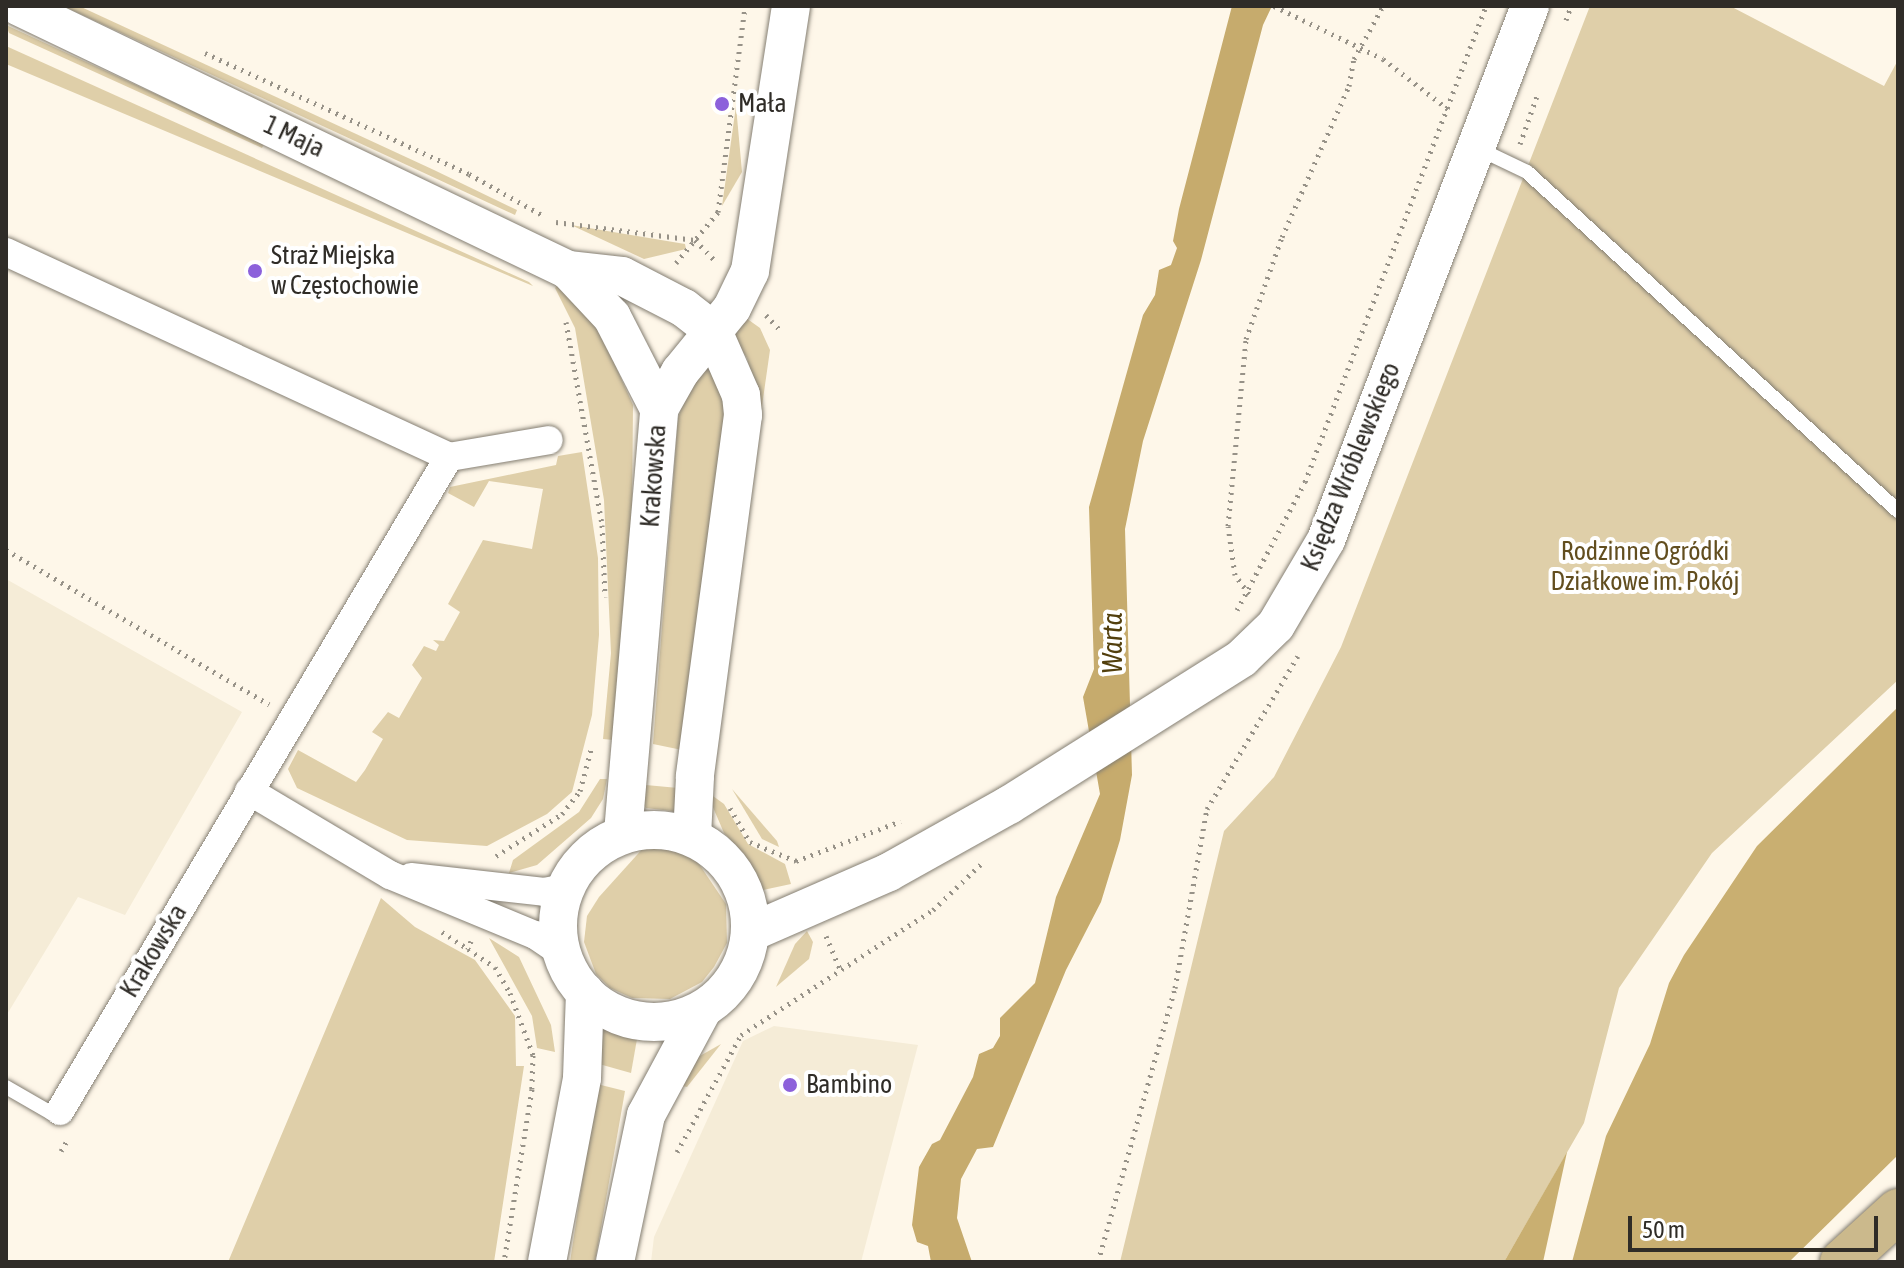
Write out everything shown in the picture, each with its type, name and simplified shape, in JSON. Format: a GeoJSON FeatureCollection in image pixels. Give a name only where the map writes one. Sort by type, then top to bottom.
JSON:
{"type":"FeatureCollection","features":[{"type":"Feature","properties":{"kind":"main road","name":"1 Maja"},"geometry":{"type":"LineString","coordinates":[[18,6],[568,270],[622,276],[684,308],[713,331],[741,395],[743,415],[695,777],[692,837]]}},
{"type":"Feature","properties":{"kind":"main road","name":"Krakowska"},"geometry":{"type":"LineString","coordinates":[[623,833],[659,409],[744,286],[755,251],[791,6]]}},
{"type":"Feature","properties":{"kind":"main road","name":"Księdza Wróblewskiego"},"geometry":{"type":"LineString","coordinates":[[754,931],[889,872],[1009,805],[1242,658],[1276,625],[1326,540],[1530,6]]}},
{"type":"Feature","properties":{"kind":"main road","name":"1 Maja"},"geometry":{"type":"LineString","coordinates":[[568,270],[612,317],[659,409]]}},
{"type":"Feature","properties":{"kind":"main road"},"geometry":{"type":"LineString","coordinates":[[615,1262],[646,1115],[703,1009],[736,975],[754,931],[734,872],[715,851],[692,837],[661,830],[623,833],[592,852],[565,888],[558,916],[562,953],[585,992],[628,1019],[654,1022],[703,1009]]}},
{"type":"Feature","properties":{"kind":"main road"},"geometry":{"type":"LineString","coordinates":[[547,1262],[582,1078],[585,992]]}},
{"type":"Feature","properties":{"kind":"main road"},"geometry":{"type":"LineString","coordinates":[[1842,1262],[1898,1211]]}},
{"type":"Feature","properties":{"kind":"street"},"geometry":{"type":"LineString","coordinates":[[6,252],[449,457],[549,440]]}},
{"type":"Feature","properties":{"kind":"street","name":"Krakowska"},"geometry":{"type":"LineString","coordinates":[[60,1111],[449,457]]}},
{"type":"Feature","properties":{"kind":"street"},"geometry":{"type":"LineString","coordinates":[[249,791],[390,875],[535,935],[562,953]]}},
{"type":"Feature","properties":{"kind":"street"},"geometry":{"type":"LineString","coordinates":[[390,875],[544,892],[565,888]]}},
{"type":"Feature","properties":{"kind":"lane"},"geometry":{"type":"LineString","coordinates":[[1480,138],[1527,172],[1898,511]]}},
{"type":"Feature","properties":{"kind":"lane"},"geometry":{"type":"LineString","coordinates":[[6,1087],[51,1113],[60,1111]]}},
{"type":"Feature","properties":{"kind":"path"},"geometry":{"type":"LineString","coordinates":[[194,48],[469,174],[556,222],[695,240],[718,212],[745,6]]}},
{"type":"Feature","properties":{"kind":"path"},"geometry":{"type":"LineString","coordinates":[[1274,6],[1360,47],[1447,108],[1480,138],[1520,143]]}},
{"type":"Feature","properties":{"kind":"path"},"geometry":{"type":"LineString","coordinates":[[1098,1262],[1175,988],[1207,809],[1301,652],[1235,575],[1228,526],[1246,339],[1282,237],[1349,86],[1360,47],[1383,6]]}},
{"type":"Feature","properties":{"kind":"path"},"geometry":{"type":"LineString","coordinates":[[1234,615],[1305,482],[1486,6]]}},
{"type":"Feature","properties":{"kind":"path"},"geometry":{"type":"LineString","coordinates":[[1566,18],[1571,6]]}},
{"type":"Feature","properties":{"kind":"path"},"geometry":{"type":"LineString","coordinates":[[563,309],[602,525],[605,612]]}},
{"type":"Feature","properties":{"kind":"path"},"geometry":{"type":"LineString","coordinates":[[6,550],[294,718]]}},
{"type":"Feature","properties":{"kind":"path"},"geometry":{"type":"LineString","coordinates":[[490,885],[496,856],[562,814],[580,791],[594,738]]}},
{"type":"Feature","properties":{"kind":"path"},"geometry":{"type":"LineString","coordinates":[[727,803],[750,842],[796,861],[916,816]]}},
{"type":"Feature","properties":{"kind":"path"},"geometry":{"type":"LineString","coordinates":[[671,1167],[688,1125],[741,1035],[933,910],[995,854]]}},
{"type":"Feature","properties":{"kind":"path"},"geometry":{"type":"LineString","coordinates":[[468,949],[482,915]]}},
{"type":"Feature","properties":{"kind":"path"},"geometry":{"type":"LineString","coordinates":[[429,924],[495,967],[533,1055],[504,1262]]}},
{"type":"Feature","properties":{"kind":"shaded area"},"geometry":{"type":"Polygon","coordinates":[[[6,579],[242,712],[125,915],[78,897],[6,1016],[6,579]]]}},
{"type":"Feature","properties":{"kind":"shaded area"},"geometry":{"type":"Polygon","coordinates":[[[1898,707],[1898,1155],[1789,1262],[1572,1262],[1606,1136],[1650,1044],[1669,983],[1684,955],[1757,846],[1898,707]]]}},
{"type":"Feature","properties":{"kind":"shaded area"},"geometry":{"type":"Polygon","coordinates":[[[774,1026],[918,1045],[861,1262],[651,1262],[654,1237],[743,1041],[774,1026]]]}},
{"type":"Feature","properties":{"kind":"shaded area"},"geometry":{"type":"Polygon","coordinates":[[[1567,1152],[1543,1262],[1504,1262],[1567,1152]]]}},
{"type":"Feature","properties":{"kind":"green space"},"geometry":{"type":"Polygon","coordinates":[[[63,6],[79,6],[434,170],[517,210],[515,215],[63,6]]]}},
{"type":"Feature","properties":{"kind":"green space","name":"Rodzinne Ogródki Działkowe im. Pokój"},"geometry":{"type":"Polygon","coordinates":[[[1590,6],[1730,6],[1884,86],[1898,60],[1898,680],[1712,853],[1619,988],[1584,1123],[1504,1262],[1120,1262],[1224,831],[1274,777],[1341,647],[1590,6]]]}},
{"type":"Feature","properties":{"kind":"green space"},"geometry":{"type":"Polygon","coordinates":[[[6,25],[264,144],[262,148],[9,33],[6,25]]]}},
{"type":"Feature","properties":{"kind":"green space"},"geometry":{"type":"Polygon","coordinates":[[[6,46],[529,282],[533,286],[6,64],[6,46]]]}},
{"type":"Feature","properties":{"kind":"green space"},"geometry":{"type":"Polygon","coordinates":[[[736,106],[742,172],[722,206],[736,106]]]}},
{"type":"Feature","properties":{"kind":"green space"},"geometry":{"type":"Polygon","coordinates":[[[571,225],[685,244],[686,249],[644,259],[571,225]]]}},
{"type":"Feature","properties":{"kind":"green space"},"geometry":{"type":"Polygon","coordinates":[[[559,284],[599,329],[633,405],[632,515],[613,740],[603,739],[611,653],[604,500],[575,328],[555,288],[559,284]]]}},
{"type":"Feature","properties":{"kind":"green space"},"geometry":{"type":"Polygon","coordinates":[[[746,318],[760,328],[770,350],[761,413],[747,358],[733,337],[746,318]]]}},
{"type":"Feature","properties":{"kind":"green space"},"geometry":{"type":"Polygon","coordinates":[[[708,359],[728,414],[682,750],[653,744],[678,418],[689,386],[708,359]]]}},
{"type":"Feature","properties":{"kind":"green space"},"geometry":{"type":"Polygon","coordinates":[[[582,452],[598,558],[599,635],[592,715],[572,792],[547,814],[487,846],[407,840],[297,788],[288,769],[298,750],[356,782],[365,770],[383,739],[372,732],[388,712],[399,718],[422,678],[412,665],[424,646],[436,651],[439,645],[433,640],[444,641],[460,612],[448,604],[483,540],[532,549],[543,489],[489,481],[474,507],[448,493],[450,487],[556,465],[558,456],[582,452]]]}},
{"type":"Feature","properties":{"kind":"green space"},"geometry":{"type":"Polygon","coordinates":[[[600,779],[607,779],[603,799],[591,818],[537,865],[509,873],[513,860],[579,812],[600,779]]]}},
{"type":"Feature","properties":{"kind":"green space"},"geometry":{"type":"Polygon","coordinates":[[[646,785],[678,788],[680,812],[646,808],[642,804],[646,785]]]}},
{"type":"Feature","properties":{"kind":"green space"},"geometry":{"type":"Polygon","coordinates":[[[732,789],[777,841],[779,847],[762,839],[732,789]]]}},
{"type":"Feature","properties":{"kind":"green space"},"geometry":{"type":"Polygon","coordinates":[[[706,791],[724,804],[748,844],[785,864],[791,884],[763,890],[744,854],[724,833],[706,791]]]}},
{"type":"Feature","properties":{"kind":"green space"},"geometry":{"type":"Polygon","coordinates":[[[645,846],[672,848],[695,858],[726,904],[727,943],[714,967],[702,982],[670,999],[632,998],[610,988],[596,974],[584,942],[587,916],[599,897],[645,846]]]}},
{"type":"Feature","properties":{"kind":"green space"},"geometry":{"type":"Polygon","coordinates":[[[381,898],[415,927],[475,960],[515,1016],[516,1066],[524,1066],[494,1262],[228,1262],[381,898]]]}},
{"type":"Feature","properties":{"kind":"green space"},"geometry":{"type":"Polygon","coordinates":[[[807,931],[813,942],[809,959],[776,987],[795,944],[807,931]]]}},
{"type":"Feature","properties":{"kind":"green space"},"geometry":{"type":"Polygon","coordinates":[[[489,938],[519,957],[551,1025],[555,1052],[537,1048],[532,1016],[489,938]]]}},
{"type":"Feature","properties":{"kind":"green space"},"geometry":{"type":"Polygon","coordinates":[[[604,1027],[637,1039],[631,1073],[599,1064],[604,1027]]]}},
{"type":"Feature","properties":{"kind":"green space"},"geometry":{"type":"Polygon","coordinates":[[[721,1044],[687,1087],[670,1083],[698,1057],[721,1044]]]}},
{"type":"Feature","properties":{"kind":"green space"},"geometry":{"type":"Polygon","coordinates":[[[597,1084],[625,1091],[595,1262],[570,1262],[597,1084]]]}},
{"type":"Feature","properties":{"kind":"water","name":"Warta"},"geometry":{"type":"Polygon","coordinates":[[[1232,6],[1272,6],[1263,25],[1201,260],[1143,441],[1125,529],[1132,775],[1120,840],[1101,902],[1066,970],[993,1147],[977,1149],[961,1179],[957,1218],[972,1262],[931,1262],[928,1246],[917,1242],[912,1225],[919,1167],[932,1144],[940,1140],[973,1077],[979,1054],[993,1048],[1000,1036],[1000,1018],[1035,983],[1056,897],[1100,794],[1083,697],[1094,669],[1089,507],[1143,315],[1155,295],[1159,270],[1171,265],[1177,248],[1173,241],[1179,209],[1232,6]]]}},
{"type":"Feature","properties":{"kind":"place","name":"Mała"},"geometry":{"type":"Point","coordinates":[722,104]}},
{"type":"Feature","properties":{"kind":"place","name":"Straż Miejska w Częstochowie"},"geometry":{"type":"Point","coordinates":[255,271]}},
{"type":"Feature","properties":{"kind":"place","name":"Bambino"},"geometry":{"type":"Point","coordinates":[790,1085]}}]}
